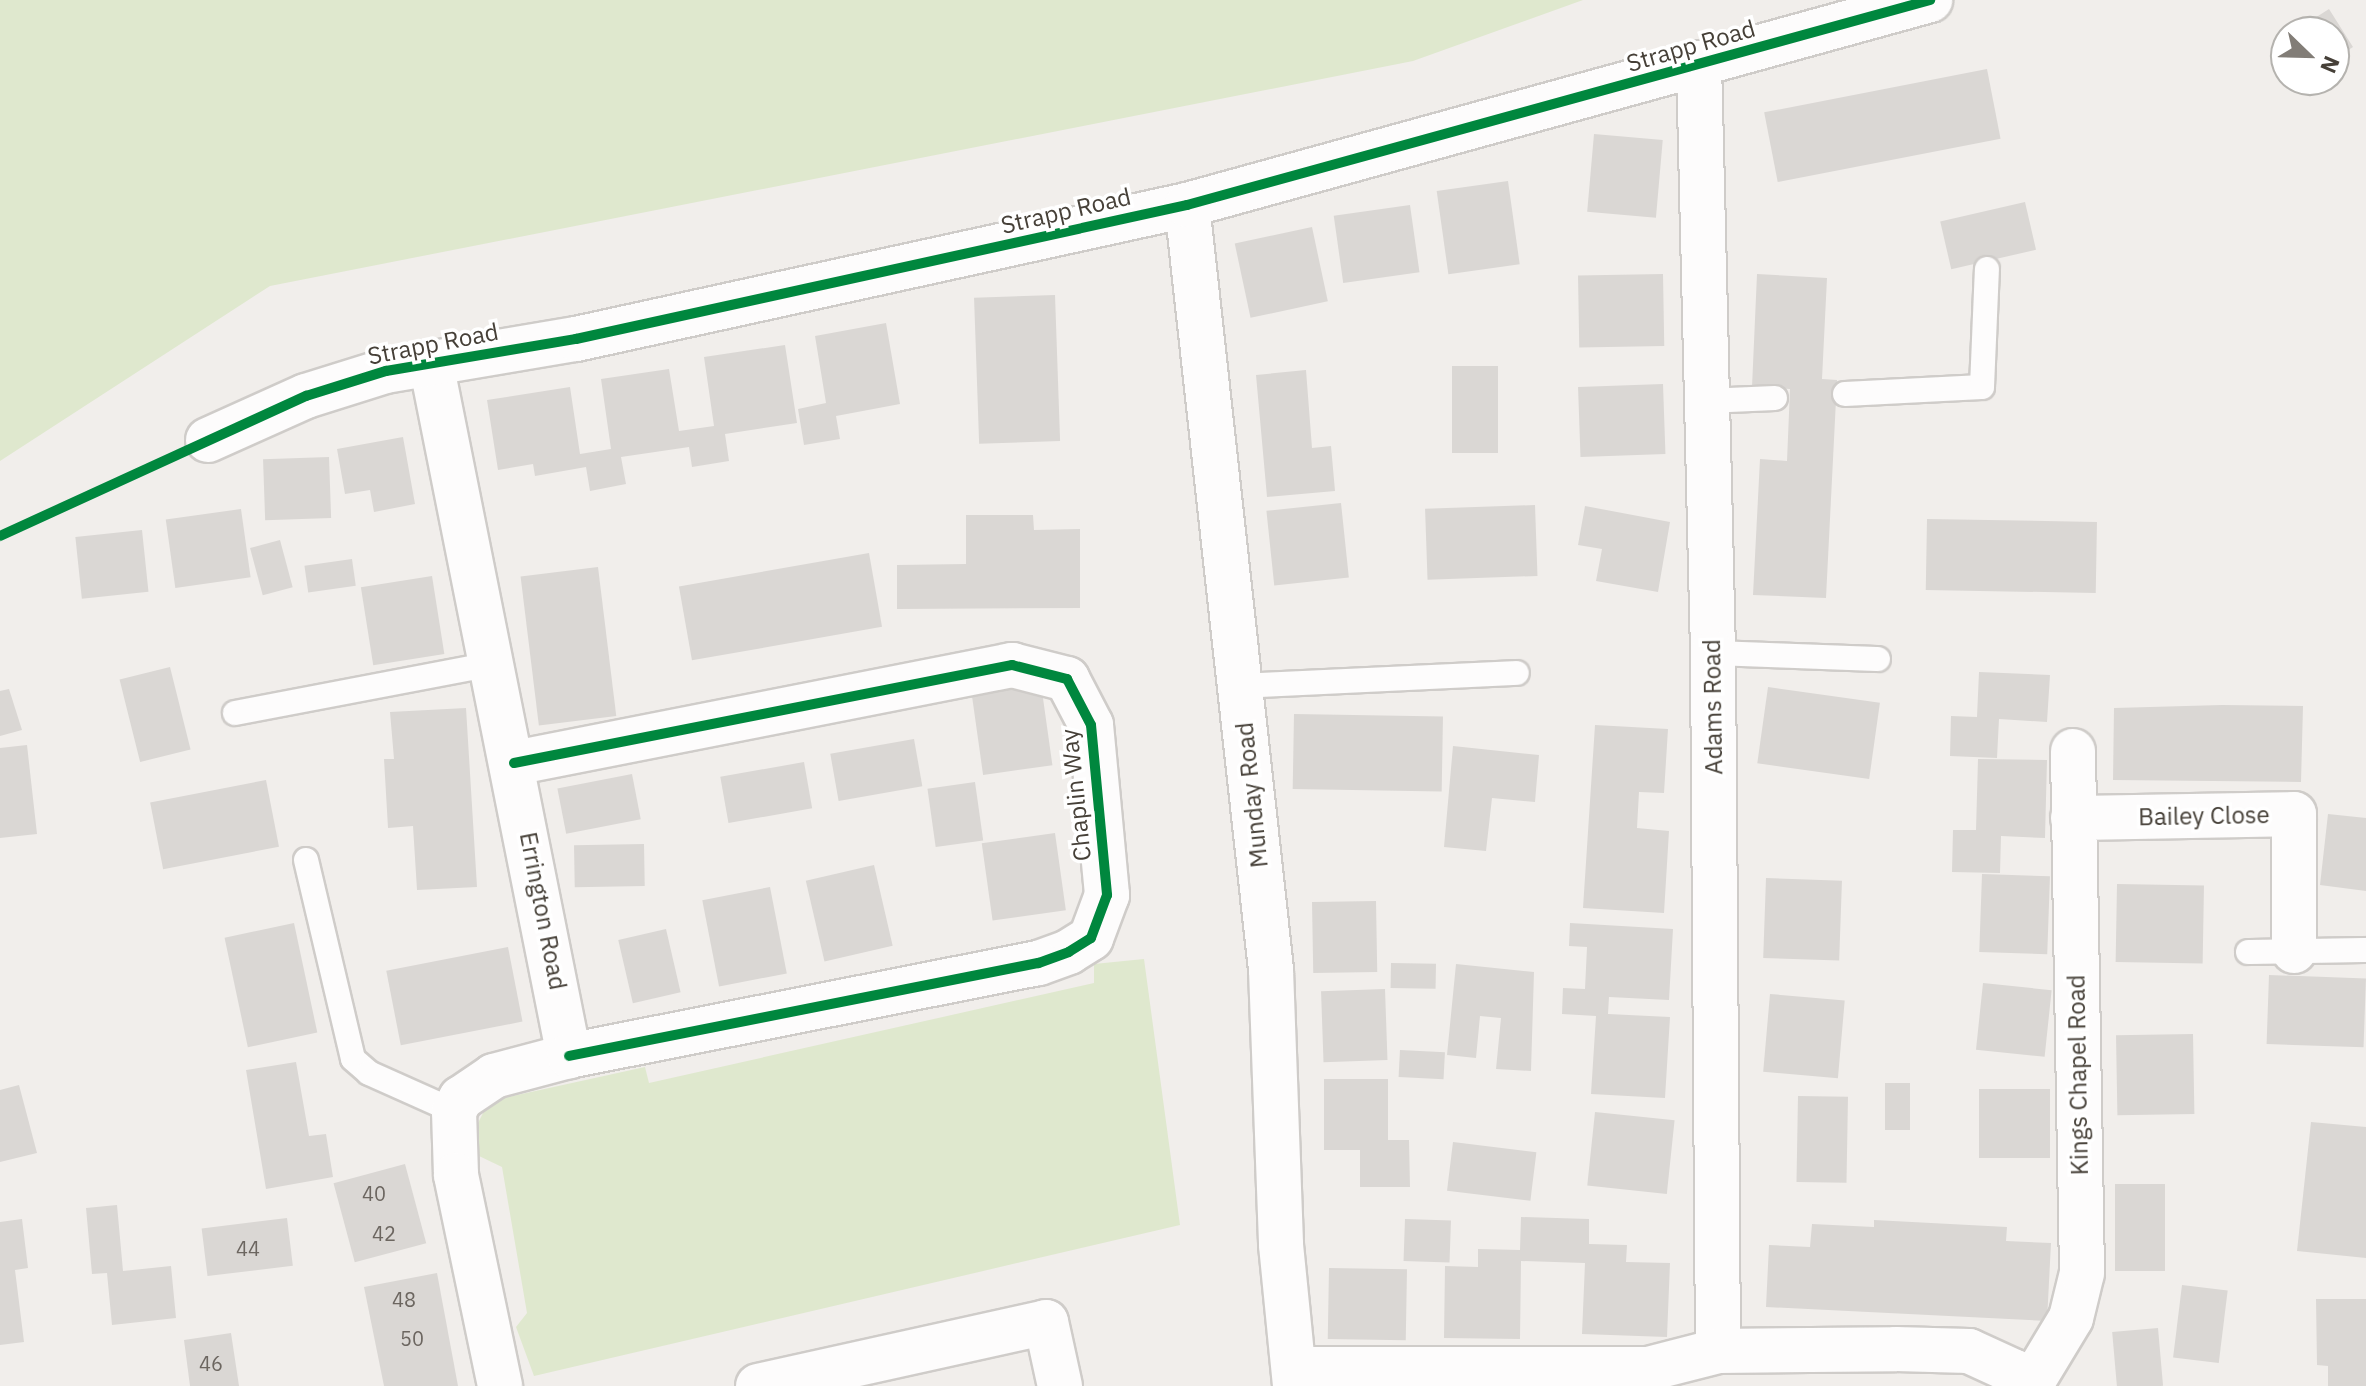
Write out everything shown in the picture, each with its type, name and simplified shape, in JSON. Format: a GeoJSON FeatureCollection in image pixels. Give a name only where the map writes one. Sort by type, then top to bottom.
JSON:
{"type":"FeatureCollection","features":[{"type":"Feature","properties":{"kind":"street","name":"Strapp Road"},"geometry":{"type":"LineString","coordinates":[[208,440],[306,396],[431,363],[592,336],[1187,205],[1452,136],[1699,63],[1930,0]]}},
{"type":"Feature","properties":{"kind":"street","name":"Adams Road"},"geometry":{"type":"LineString","coordinates":[[1699,63],[1713,653],[1718,1351]]}},
{"type":"Feature","properties":{"kind":"street","name":"Munday Road"},"geometry":{"type":"LineString","coordinates":[[1187,205],[1271,970],[1282,1263],[1294,1377]]}},
{"type":"Feature","properties":{"kind":"street","name":"Errington Road"},"geometry":{"type":"LineString","coordinates":[[431,363],[491,664],[514,763],[569,1056]]}},
{"type":"Feature","properties":{"kind":"street","name":"Chaplin Way"},"geometry":{"type":"LineString","coordinates":[[514,763],[1012,665],[1067,679],[1091,725],[1107,895],[1091,938],[1069,952],[569,1056]]}},
{"type":"Feature","properties":{"kind":"street","name":"Kings Chapel Road"},"geometry":{"type":"LineString","coordinates":[[2029,1386],[2071,1318],[2082,1273],[2073,751]]}},
{"type":"Feature","properties":{"kind":"street","name":"Bailey Close"},"geometry":{"type":"LineString","coordinates":[[2073,818],[2294,814],[2294,951]]}},
{"type":"Feature","properties":{"kind":"street"},"geometry":{"type":"LineString","coordinates":[[500,1386],[456,1175],[454,1111],[461,1098],[494,1076],[569,1056]]}},
{"type":"Feature","properties":{"kind":"street"},"geometry":{"type":"LineString","coordinates":[[758,1386],[1046,1322],[1060,1386]]}},
{"type":"Feature","properties":{"kind":"street"},"geometry":{"type":"LineString","coordinates":[[1294,1377],[1648,1369],[1718,1351],[1969,1351],[2015,1372],[2029,1386]]}},
{"type":"Feature","properties":{"kind":"lane"},"geometry":{"type":"LineString","coordinates":[[1845,394],[1982,387],[1987,269]]}},
{"type":"Feature","properties":{"kind":"lane"},"geometry":{"type":"LineString","coordinates":[[1706,401],[1775,398]]}},
{"type":"Feature","properties":{"kind":"lane"},"geometry":{"type":"LineString","coordinates":[[1713,653],[1878,659]]}},
{"type":"Feature","properties":{"kind":"lane"},"geometry":{"type":"LineString","coordinates":[[235,713],[491,664]]}},
{"type":"Feature","properties":{"kind":"lane"},"geometry":{"type":"LineString","coordinates":[[1240,686],[1517,673]]}},
{"type":"Feature","properties":{"kind":"lane"},"geometry":{"type":"LineString","coordinates":[[306,860],[353,1059],[369,1073],[454,1111]]}},
{"type":"Feature","properties":{"kind":"lane"},"geometry":{"type":"LineString","coordinates":[[2248,952],[2366,950]]}},
{"type":"Feature","properties":{"kind":"green space"},"geometry":{"type":"Polygon","coordinates":[[[0,0],[1583,0],[1413,61],[270,286],[0,461],[0,0]]]}},
{"type":"Feature","properties":{"kind":"green space"},"geometry":{"type":"Polygon","coordinates":[[[1144,959],[1180,1225],[534,1376],[516,1327],[527,1313],[502,1167],[479,1156],[477,1125],[485,1109],[504,1098],[645,1067],[649,1083],[1094,983],[1094,964],[1144,959]]]}},
{"type":"Feature","properties":{"kind":"building"},"geometry":{"type":"Polygon","coordinates":[[[2329,9],[2333,16],[2318,16],[2329,9]]]}},
{"type":"Feature","properties":{"kind":"building"},"geometry":{"type":"Polygon","coordinates":[[[1987,69],[2001,139],[1778,182],[1764,112],[1987,69]]]}},
{"type":"Feature","properties":{"kind":"building"},"geometry":{"type":"Polygon","coordinates":[[[1594,134],[1663,140],[1656,218],[1587,212],[1594,134]]]}},
{"type":"Feature","properties":{"kind":"building"},"geometry":{"type":"Polygon","coordinates":[[[1508,181],[1520,264],[1448,274],[1437,191],[1508,181]]]}},
{"type":"Feature","properties":{"kind":"building"},"geometry":{"type":"Polygon","coordinates":[[[2025,202],[2036,250],[1951,269],[1940,222],[2025,202]]]}},
{"type":"Feature","properties":{"kind":"building"},"geometry":{"type":"Polygon","coordinates":[[[1410,205],[1419,272],[1343,283],[1334,216],[1410,205]]]}},
{"type":"Feature","properties":{"kind":"building"},"geometry":{"type":"Polygon","coordinates":[[[1312,227],[1328,301],[1251,318],[1235,243],[1312,227]]]}},
{"type":"Feature","properties":{"kind":"building"},"geometry":{"type":"Polygon","coordinates":[[[1663,274],[1664,346],[1579,347],[1578,275],[1663,274]]]}},
{"type":"Feature","properties":{"kind":"building"},"geometry":{"type":"Polygon","coordinates":[[[1757,274],[1827,278],[1822,379],[1837,380],[1826,598],[1753,595],[1760,459],[1787,461],[1790,389],[1752,387],[1757,274]]]}},
{"type":"Feature","properties":{"kind":"building"},"geometry":{"type":"Polygon","coordinates":[[[1055,295],[1060,441],[979,444],[974,298],[1055,295]]]}},
{"type":"Feature","properties":{"kind":"building"},"geometry":{"type":"Polygon","coordinates":[[[886,323],[900,404],[836,416],[840,439],[804,445],[798,409],[826,403],[815,336],[886,323]]]}},
{"type":"Feature","properties":{"kind":"building"},"geometry":{"type":"Polygon","coordinates":[[[785,345],[797,423],[725,434],[729,461],[692,467],[689,447],[621,457],[626,484],[590,491],[586,467],[535,476],[533,464],[498,470],[487,400],[570,387],[580,454],[611,449],[601,379],[669,369],[679,431],[714,426],[704,357],[785,345]]]}},
{"type":"Feature","properties":{"kind":"building"},"geometry":{"type":"Polygon","coordinates":[[[1452,366],[1498,366],[1498,453],[1452,453],[1452,366]]]}},
{"type":"Feature","properties":{"kind":"building"},"geometry":{"type":"Polygon","coordinates":[[[1306,370],[1312,448],[1331,446],[1335,491],[1267,497],[1256,375],[1306,370]]]}},
{"type":"Feature","properties":{"kind":"building"},"geometry":{"type":"Polygon","coordinates":[[[1663,384],[1665,454],[1580,457],[1578,387],[1663,384]]]}},
{"type":"Feature","properties":{"kind":"building"},"geometry":{"type":"Polygon","coordinates":[[[403,437],[415,504],[374,512],[370,490],[345,494],[337,449],[403,437]]]}},
{"type":"Feature","properties":{"kind":"building"},"geometry":{"type":"Polygon","coordinates":[[[329,457],[331,518],[265,520],[263,459],[329,457]]]}},
{"type":"Feature","properties":{"kind":"building"},"geometry":{"type":"Polygon","coordinates":[[[1341,503],[1349,578],[1274,585],[1266,511],[1341,503]]]}},
{"type":"Feature","properties":{"kind":"building"},"geometry":{"type":"Polygon","coordinates":[[[1535,505],[1537,576],[1428,580],[1425,509],[1535,505]]]}},
{"type":"Feature","properties":{"kind":"building"},"geometry":{"type":"Polygon","coordinates":[[[1585,506],[1670,522],[1658,592],[1596,581],[1602,549],[1578,545],[1585,506]]]}},
{"type":"Feature","properties":{"kind":"building"},"geometry":{"type":"Polygon","coordinates":[[[241,509],[251,577],[175,588],[166,520],[241,509]]]}},
{"type":"Feature","properties":{"kind":"building"},"geometry":{"type":"Polygon","coordinates":[[[966,515],[1033,515],[1034,530],[1080,529],[1080,608],[897,609],[897,565],[966,564],[966,515]]]}},
{"type":"Feature","properties":{"kind":"building"},"geometry":{"type":"Polygon","coordinates":[[[1927,519],[2097,522],[2096,593],[1926,590],[1927,519]]]}},
{"type":"Feature","properties":{"kind":"building"},"geometry":{"type":"Polygon","coordinates":[[[142,530],[148,592],[82,599],[75,537],[142,530]]]}},
{"type":"Feature","properties":{"kind":"building"},"geometry":{"type":"Polygon","coordinates":[[[280,540],[293,587],[263,595],[250,548],[280,540]]]}},
{"type":"Feature","properties":{"kind":"building"},"geometry":{"type":"Polygon","coordinates":[[[869,553],[882,627],[692,660],[679,587],[869,553]]]}},
{"type":"Feature","properties":{"kind":"building"},"geometry":{"type":"Polygon","coordinates":[[[352,559],[356,586],[308,592],[304,566],[352,559]]]}},
{"type":"Feature","properties":{"kind":"building"},"geometry":{"type":"Polygon","coordinates":[[[598,567],[616,716],[539,725],[521,577],[598,567]]]}},
{"type":"Feature","properties":{"kind":"building"},"geometry":{"type":"Polygon","coordinates":[[[432,576],[444,654],[373,665],[361,587],[432,576]]]}},
{"type":"Feature","properties":{"kind":"building"},"geometry":{"type":"Polygon","coordinates":[[[170,667],[191,749],[140,762],[120,680],[170,667]]]}},
{"type":"Feature","properties":{"kind":"building"},"geometry":{"type":"Polygon","coordinates":[[[1979,672],[2050,675],[2047,722],[1999,719],[1997,758],[1950,756],[1951,716],[1977,717],[1979,672]]]}},
{"type":"Feature","properties":{"kind":"building"},"geometry":{"type":"Polygon","coordinates":[[[1041,684],[1052,765],[983,775],[972,694],[1041,684]]]}},
{"type":"Feature","properties":{"kind":"building"},"geometry":{"type":"Polygon","coordinates":[[[1768,687],[1880,703],[1869,779],[1757,763],[1768,687]]]}},
{"type":"Feature","properties":{"kind":"building"},"geometry":{"type":"Polygon","coordinates":[[[9,689],[22,730],[0,736],[0,691],[9,689]]]}},
{"type":"Feature","properties":{"kind":"building"},"geometry":{"type":"Polygon","coordinates":[[[2303,706],[2301,782],[2113,780],[2114,708],[2303,706]]]}},
{"type":"Feature","properties":{"kind":"building"},"geometry":{"type":"Polygon","coordinates":[[[466,708],[477,887],[417,890],[413,826],[388,828],[384,759],[394,759],[390,712],[466,708]]]}},
{"type":"Feature","properties":{"kind":"building"},"geometry":{"type":"Polygon","coordinates":[[[1294,714],[1443,717],[1442,792],[1293,789],[1294,714]]]}},
{"type":"Feature","properties":{"kind":"building"},"geometry":{"type":"Polygon","coordinates":[[[1595,725],[1668,729],[1664,793],[1639,792],[1637,828],[1669,831],[1664,913],[1583,908],[1595,725]]]}},
{"type":"Feature","properties":{"kind":"building"},"geometry":{"type":"Polygon","coordinates":[[[914,739],[922,786],[839,801],[830,754],[914,739]]]}},
{"type":"Feature","properties":{"kind":"building"},"geometry":{"type":"Polygon","coordinates":[[[27,745],[37,834],[0,838],[0,748],[27,745]]]}},
{"type":"Feature","properties":{"kind":"building"},"geometry":{"type":"Polygon","coordinates":[[[1453,746],[1539,755],[1535,802],[1492,798],[1486,851],[1444,847],[1453,746]]]}},
{"type":"Feature","properties":{"kind":"building"},"geometry":{"type":"Polygon","coordinates":[[[1978,759],[2047,760],[2045,838],[2001,836],[2000,873],[1952,872],[1953,830],[1976,830],[1978,759]]]}},
{"type":"Feature","properties":{"kind":"building"},"geometry":{"type":"Polygon","coordinates":[[[804,762],[812,808],[728,823],[720,777],[804,762]]]}},
{"type":"Feature","properties":{"kind":"building"},"geometry":{"type":"Polygon","coordinates":[[[632,774],[641,819],[566,834],[557,789],[632,774]]]}},
{"type":"Feature","properties":{"kind":"building"},"geometry":{"type":"Polygon","coordinates":[[[266,780],[279,847],[163,869],[150,803],[266,780]]]}},
{"type":"Feature","properties":{"kind":"building"},"geometry":{"type":"Polygon","coordinates":[[[975,782],[983,840],[936,847],[927,789],[975,782]]]}},
{"type":"Feature","properties":{"kind":"building"},"geometry":{"type":"Polygon","coordinates":[[[2328,814],[2366,818],[2366,891],[2320,885],[2328,814]]]}},
{"type":"Feature","properties":{"kind":"building"},"geometry":{"type":"Polygon","coordinates":[[[1055,833],[1066,910],[993,921],[982,843],[1055,833]]]}},
{"type":"Feature","properties":{"kind":"building"},"geometry":{"type":"Polygon","coordinates":[[[644,844],[645,886],[575,887],[574,845],[644,844]]]}},
{"type":"Feature","properties":{"kind":"building"},"geometry":{"type":"Polygon","coordinates":[[[874,865],[893,946],[824,962],[806,881],[874,865]]]}},
{"type":"Feature","properties":{"kind":"building"},"geometry":{"type":"Polygon","coordinates":[[[1982,874],[2050,876],[2047,954],[1979,952],[1982,874]]]}},
{"type":"Feature","properties":{"kind":"building"},"geometry":{"type":"Polygon","coordinates":[[[1766,878],[1842,881],[1839,961],[1763,958],[1766,878]]]}},
{"type":"Feature","properties":{"kind":"building"},"geometry":{"type":"Polygon","coordinates":[[[2117,884],[2204,886],[2203,964],[2116,962],[2117,884]]]}},
{"type":"Feature","properties":{"kind":"building"},"geometry":{"type":"Polygon","coordinates":[[[770,887],[787,973],[719,987],[702,900],[770,887]]]}},
{"type":"Feature","properties":{"kind":"building"},"geometry":{"type":"Polygon","coordinates":[[[1376,901],[1377,972],[1313,973],[1312,902],[1376,901]]]}},
{"type":"Feature","properties":{"kind":"building"},"geometry":{"type":"Polygon","coordinates":[[[294,923],[317,1033],[248,1047],[225,938],[294,923]]]}},
{"type":"Feature","properties":{"kind":"building"},"geometry":{"type":"Polygon","coordinates":[[[1570,923],[1673,929],[1669,1000],[1609,997],[1608,1014],[1670,1017],[1665,1098],[1591,1094],[1596,1016],[1562,1014],[1563,988],[1585,989],[1587,947],[1569,946],[1570,923]]]}},
{"type":"Feature","properties":{"kind":"building"},"geometry":{"type":"Polygon","coordinates":[[[666,929],[681,992],[633,1003],[618,940],[666,929]]]}},
{"type":"Feature","properties":{"kind":"building"},"geometry":{"type":"Polygon","coordinates":[[[508,947],[523,1022],[401,1045],[386,971],[508,947]]]}},
{"type":"Feature","properties":{"kind":"building"},"geometry":{"type":"Polygon","coordinates":[[[1391,963],[1436,964],[1436,989],[1391,988],[1391,963]]]}},
{"type":"Feature","properties":{"kind":"building"},"geometry":{"type":"Polygon","coordinates":[[[1456,964],[1534,972],[1531,1071],[1496,1069],[1501,1018],[1480,1016],[1476,1058],[1447,1055],[1456,964]]]}},
{"type":"Feature","properties":{"kind":"building"},"geometry":{"type":"Polygon","coordinates":[[[2269,975],[2366,978],[2364,1047],[2267,1044],[2269,975]]]}},
{"type":"Feature","properties":{"kind":"building"},"geometry":{"type":"Polygon","coordinates":[[[1983,983],[2052,990],[2045,1057],[1976,1050],[1983,983]]]}},
{"type":"Feature","properties":{"kind":"building"},"geometry":{"type":"Polygon","coordinates":[[[1385,989],[1387,1060],[1324,1062],[1321,991],[1385,989]]]}},
{"type":"Feature","properties":{"kind":"building"},"geometry":{"type":"Polygon","coordinates":[[[1770,994],[1845,1001],[1838,1078],[1763,1072],[1770,994]]]}},
{"type":"Feature","properties":{"kind":"building"},"geometry":{"type":"Polygon","coordinates":[[[2193,1034],[2194,1114],[2117,1115],[2116,1035],[2193,1034]]]}},
{"type":"Feature","properties":{"kind":"building"},"geometry":{"type":"Polygon","coordinates":[[[1400,1050],[1445,1052],[1444,1079],[1399,1077],[1400,1050]]]}},
{"type":"Feature","properties":{"kind":"building"},"geometry":{"type":"Polygon","coordinates":[[[296,1062],[309,1136],[326,1134],[333,1177],[266,1189],[246,1070],[296,1062]]]}},
{"type":"Feature","properties":{"kind":"building"},"geometry":{"type":"Polygon","coordinates":[[[1324,1079],[1388,1079],[1388,1140],[1409,1140],[1410,1187],[1360,1187],[1360,1150],[1324,1150],[1324,1079]]]}},
{"type":"Feature","properties":{"kind":"building"},"geometry":{"type":"Polygon","coordinates":[[[1885,1083],[1910,1083],[1910,1130],[1885,1130],[1885,1083]]]}},
{"type":"Feature","properties":{"kind":"building"},"geometry":{"type":"Polygon","coordinates":[[[19,1085],[37,1153],[0,1162],[0,1090],[19,1085]]]}},
{"type":"Feature","properties":{"kind":"building"},"geometry":{"type":"Polygon","coordinates":[[[1979,1089],[2050,1089],[2050,1158],[1979,1158],[1979,1089]]]}},
{"type":"Feature","properties":{"kind":"building"},"geometry":{"type":"Polygon","coordinates":[[[1798,1096],[1848,1097],[1846,1183],[1796,1182],[1798,1096]]]}},
{"type":"Feature","properties":{"kind":"building"},"geometry":{"type":"Polygon","coordinates":[[[1595,1112],[1675,1120],[1667,1194],[1587,1186],[1595,1112]]]}},
{"type":"Feature","properties":{"kind":"building"},"geometry":{"type":"Polygon","coordinates":[[[2311,1122],[2366,1127],[2366,1258],[2297,1251],[2311,1122]]]}},
{"type":"Feature","properties":{"kind":"building"},"geometry":{"type":"Polygon","coordinates":[[[1453,1142],[1536,1152],[1530,1201],[1447,1191],[1453,1142]]]}},
{"type":"Feature","properties":{"kind":"building"},"geometry":{"type":"Polygon","coordinates":[[[405,1164],[426,1243],[355,1262],[334,1183],[405,1164]]]}},
{"type":"Feature","properties":{"kind":"building"},"geometry":{"type":"Polygon","coordinates":[[[2115,1184],[2165,1184],[2165,1271],[2115,1271],[2115,1184]]]}},
{"type":"Feature","properties":{"kind":"building"},"geometry":{"type":"Polygon","coordinates":[[[117,1205],[123,1271],[171,1266],[176,1318],[112,1325],[107,1273],[92,1274],[86,1208],[117,1205]]]}},
{"type":"Feature","properties":{"kind":"building"},"geometry":{"type":"Polygon","coordinates":[[[1521,1217],[1589,1219],[1589,1244],[1627,1245],[1626,1262],[1670,1263],[1667,1337],[1582,1334],[1585,1263],[1521,1261],[1520,1339],[1444,1338],[1445,1266],[1478,1267],[1478,1249],[1520,1250],[1521,1217]]]}},
{"type":"Feature","properties":{"kind":"building"},"geometry":{"type":"Polygon","coordinates":[[[287,1218],[293,1266],[207,1276],[202,1228],[287,1218]]]}},
{"type":"Feature","properties":{"kind":"building"},"geometry":{"type":"Polygon","coordinates":[[[22,1219],[28,1268],[15,1270],[24,1342],[0,1345],[0,1222],[22,1219]]]}},
{"type":"Feature","properties":{"kind":"building"},"geometry":{"type":"Polygon","coordinates":[[[1405,1219],[1451,1221],[1450,1263],[1404,1261],[1405,1219]]]}},
{"type":"Feature","properties":{"kind":"building"},"geometry":{"type":"Polygon","coordinates":[[[1874,1220],[2007,1227],[2006,1241],[2051,1243],[2047,1321],[1766,1307],[1769,1245],[1810,1247],[1812,1224],[1874,1227],[1874,1220]]]}},
{"type":"Feature","properties":{"kind":"building"},"geometry":{"type":"Polygon","coordinates":[[[1329,1268],[1407,1269],[1406,1340],[1328,1339],[1329,1268]]]}},
{"type":"Feature","properties":{"kind":"building"},"geometry":{"type":"Polygon","coordinates":[[[437,1273],[458,1386],[384,1386],[364,1287],[437,1273]]]}},
{"type":"Feature","properties":{"kind":"building"},"geometry":{"type":"Polygon","coordinates":[[[2182,1285],[2228,1291],[2219,1363],[2173,1357],[2182,1285]]]}},
{"type":"Feature","properties":{"kind":"building"},"geometry":{"type":"Polygon","coordinates":[[[2316,1299],[2366,1299],[2366,1386],[2328,1386],[2328,1366],[2317,1365],[2316,1299]]]}},
{"type":"Feature","properties":{"kind":"building"},"geometry":{"type":"Polygon","coordinates":[[[2158,1328],[2163,1386],[2117,1386],[2112,1332],[2158,1328]]]}},
{"type":"Feature","properties":{"kind":"building"},"geometry":{"type":"Polygon","coordinates":[[[231,1333],[239,1386],[190,1386],[184,1340],[231,1333]]]}},
{"type":"Feature","properties":{"kind":"cycle path"},"geometry":{"type":"LineString","coordinates":[[0,536],[306,396],[386,371],[576,339],[1187,205],[1930,0]]}},
{"type":"Feature","properties":{"kind":"cycle path"},"geometry":{"type":"LineString","coordinates":[[514,763],[1012,665],[1067,679],[1091,725],[1107,895],[1091,938],[1069,952],[1038,963],[569,1056]]}}]}
